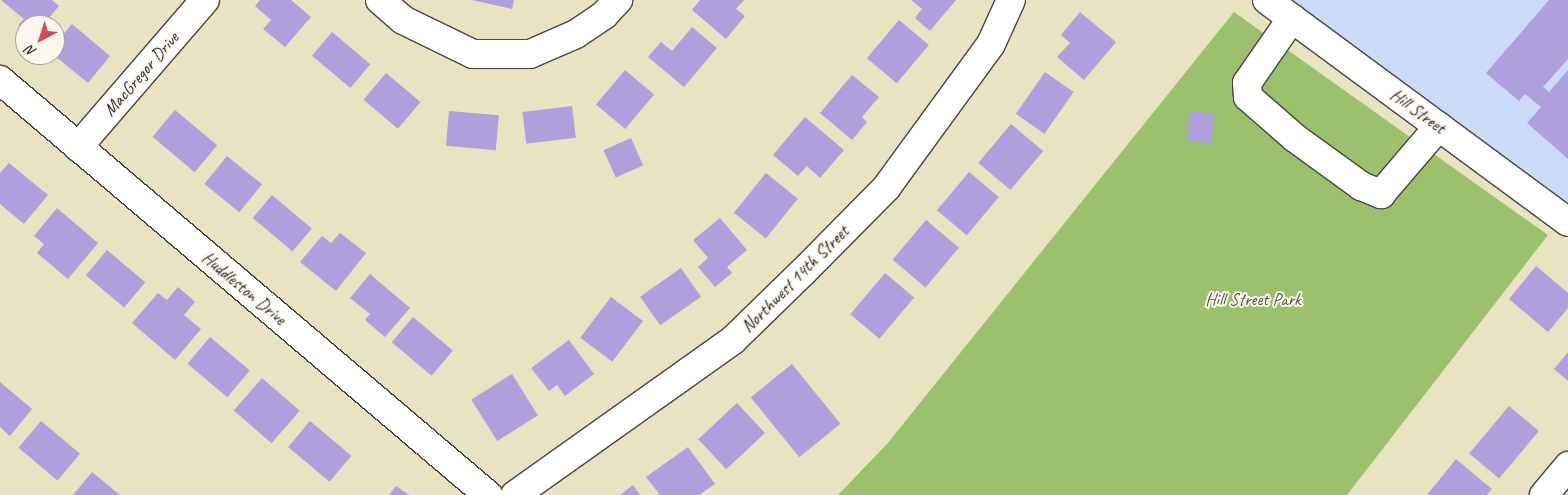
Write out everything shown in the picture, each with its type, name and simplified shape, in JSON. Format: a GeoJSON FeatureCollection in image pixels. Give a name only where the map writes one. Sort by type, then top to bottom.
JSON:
{"type":"FeatureCollection","features":[{"type":"Feature","properties":{"kind":"street","name":"MacGregor Drive"},"geometry":{"type":"LineString","coordinates":[[78,147],[205,0]]}},
{"type":"Feature","properties":{"kind":"street"},"geometry":{"type":"LineString","coordinates":[[380,0],[403,20],[473,54],[530,54],[576,34],[604,15],[618,0]]}},
{"type":"Feature","properties":{"kind":"street","name":"Northwest 14th Street"},"geometry":{"type":"LineString","coordinates":[[515,495],[733,340],[802,273],[886,188],[991,44],[1011,0]]}},
{"type":"Feature","properties":{"kind":"street","name":"Hill Street"},"geometry":{"type":"LineString","coordinates":[[1267,0],[1568,222]]}},
{"type":"Feature","properties":{"kind":"street"},"geometry":{"type":"LineString","coordinates":[[1292,18],[1247,83],[1248,97],[1310,149],[1361,186],[1381,194],[1439,126]]}},
{"type":"Feature","properties":{"kind":"street","name":"Huddleston Drive"},"geometry":{"type":"LineString","coordinates":[[0,80],[488,495]]}},
{"type":"Feature","properties":{"kind":"street"},"geometry":{"type":"LineString","coordinates":[[1544,495],[1568,466]]}},
{"type":"Feature","properties":{"kind":"shaded area"},"geometry":{"type":"Polygon","coordinates":[[[1286,0],[1568,0],[1568,204],[1502,157],[1286,0]]]}},
{"type":"Feature","properties":{"kind":"green space","name":"Hill Street Park"},"geometry":{"type":"Polygon","coordinates":[[[1234,12],[1548,235],[1347,495],[838,495],[887,444],[1234,12]]]}},
{"type":"Feature","properties":{"kind":"building"},"geometry":{"type":"Polygon","coordinates":[[[1,0],[52,0],[59,6],[51,15],[19,15],[1,0]]]}},
{"type":"Feature","properties":{"kind":"building"},"geometry":{"type":"Polygon","coordinates":[[[260,0],[291,0],[311,17],[285,47],[263,29],[271,20],[255,6],[260,0]]]}},
{"type":"Feature","properties":{"kind":"building"},"geometry":{"type":"Polygon","coordinates":[[[472,0],[514,0],[512,9],[472,0]]]}},
{"type":"Feature","properties":{"kind":"building"},"geometry":{"type":"Polygon","coordinates":[[[700,0],[744,0],[736,9],[745,16],[726,39],[692,10],[700,0]]]}},
{"type":"Feature","properties":{"kind":"building"},"geometry":{"type":"Polygon","coordinates":[[[911,0],[956,0],[930,31],[915,18],[922,9],[911,0]]]}},
{"type":"Feature","properties":{"kind":"building"},"geometry":{"type":"Polygon","coordinates":[[[1549,0],[1568,0],[1568,59],[1543,87],[1549,92],[1568,70],[1568,159],[1527,123],[1541,107],[1525,94],[1519,101],[1486,73],[1549,0]]]}},
{"type":"Feature","properties":{"kind":"building"},"geometry":{"type":"Polygon","coordinates":[[[1080,12],[1116,42],[1084,80],[1057,57],[1070,43],[1061,35],[1080,12]]]}},
{"type":"Feature","properties":{"kind":"building"},"geometry":{"type":"Polygon","coordinates":[[[899,20],[929,45],[897,83],[867,58],[899,20]]]}},
{"type":"Feature","properties":{"kind":"building"},"geometry":{"type":"Polygon","coordinates":[[[72,24],[110,56],[88,83],[65,64],[65,32],[72,24]]]}},
{"type":"Feature","properties":{"kind":"building"},"geometry":{"type":"Polygon","coordinates":[[[692,27],[717,48],[684,87],[648,57],[661,42],[672,51],[692,27]]]}},
{"type":"Feature","properties":{"kind":"building"},"geometry":{"type":"Polygon","coordinates":[[[332,32],[370,64],[350,88],[312,56],[332,32]]]}},
{"type":"Feature","properties":{"kind":"building"},"geometry":{"type":"Polygon","coordinates":[[[625,70],[654,94],[625,129],[596,104],[625,70]]]}},
{"type":"Feature","properties":{"kind":"building"},"geometry":{"type":"Polygon","coordinates":[[[1045,72],[1074,92],[1044,134],[1016,114],[1045,72]]]}},
{"type":"Feature","properties":{"kind":"building"},"geometry":{"type":"Polygon","coordinates":[[[386,73],[420,102],[398,129],[364,100],[386,73]]]}},
{"type":"Feature","properties":{"kind":"building"},"geometry":{"type":"Polygon","coordinates":[[[852,75],[879,97],[862,117],[867,122],[852,140],[820,113],[852,75]]]}},
{"type":"Feature","properties":{"kind":"building"},"geometry":{"type":"Polygon","coordinates":[[[572,106],[576,138],[526,144],[522,112],[572,106]]]}},
{"type":"Feature","properties":{"kind":"building"},"geometry":{"type":"Polygon","coordinates":[[[175,110],[217,145],[195,172],[153,137],[175,110]]]}},
{"type":"Feature","properties":{"kind":"building"},"geometry":{"type":"Polygon","coordinates":[[[449,111],[499,115],[496,150],[446,146],[449,111]]]}},
{"type":"Feature","properties":{"kind":"building"},"geometry":{"type":"Polygon","coordinates":[[[1190,111],[1215,114],[1211,144],[1186,141],[1190,111]]]}},
{"type":"Feature","properties":{"kind":"building"},"geometry":{"type":"Polygon","coordinates":[[[805,117],[844,150],[820,178],[807,166],[798,176],[773,155],[805,117]]]}},
{"type":"Feature","properties":{"kind":"building"},"geometry":{"type":"Polygon","coordinates":[[[1011,124],[1043,151],[1010,190],[978,163],[1011,124]]]}},
{"type":"Feature","properties":{"kind":"building"},"geometry":{"type":"Polygon","coordinates":[[[631,138],[643,165],[616,178],[604,150],[631,138]]]}},
{"type":"Feature","properties":{"kind":"building"},"geometry":{"type":"Polygon","coordinates":[[[227,156],[262,184],[239,212],[204,184],[227,156]]]}},
{"type":"Feature","properties":{"kind":"building"},"geometry":{"type":"Polygon","coordinates":[[[9,163],[48,195],[24,224],[0,204],[0,173],[9,163]]]}},
{"type":"Feature","properties":{"kind":"building"},"geometry":{"type":"Polygon","coordinates":[[[969,172],[999,197],[967,235],[937,210],[969,172]]]}},
{"type":"Feature","properties":{"kind":"building"},"geometry":{"type":"Polygon","coordinates":[[[766,173],[798,199],[766,238],[734,213],[766,173]]]}},
{"type":"Feature","properties":{"kind":"building"},"geometry":{"type":"Polygon","coordinates":[[[272,195],[312,228],[293,251],[253,218],[272,195]]]}},
{"type":"Feature","properties":{"kind":"building"},"geometry":{"type":"Polygon","coordinates":[[[57,208],[98,243],[68,279],[37,253],[44,244],[34,236],[57,208]]]}},
{"type":"Feature","properties":{"kind":"building"},"geometry":{"type":"Polygon","coordinates":[[[720,218],[747,250],[727,267],[732,273],[715,287],[698,267],[708,258],[693,240],[720,218]]]}},
{"type":"Feature","properties":{"kind":"building"},"geometry":{"type":"Polygon","coordinates":[[[926,220],[959,248],[926,287],[893,260],[926,220]]]}},
{"type":"Feature","properties":{"kind":"building"},"geometry":{"type":"Polygon","coordinates":[[[340,233],[366,253],[336,291],[300,262],[322,236],[331,243],[340,233]]]}},
{"type":"Feature","properties":{"kind":"building"},"geometry":{"type":"Polygon","coordinates":[[[107,250],[145,282],[124,307],[86,275],[107,250]]]}},
{"type":"Feature","properties":{"kind":"building"},"geometry":{"type":"Polygon","coordinates":[[[1536,266],[1568,293],[1568,308],[1548,332],[1509,299],[1536,266]]]}},
{"type":"Feature","properties":{"kind":"building"},"geometry":{"type":"Polygon","coordinates":[[[681,268],[701,297],[660,325],[640,297],[681,268]]]}},
{"type":"Feature","properties":{"kind":"building"},"geometry":{"type":"Polygon","coordinates":[[[885,273],[914,297],[879,339],[850,314],[885,273]]]}},
{"type":"Feature","properties":{"kind":"building"},"geometry":{"type":"Polygon","coordinates":[[[370,274],[410,308],[385,337],[365,320],[370,314],[350,298],[370,274]]]}},
{"type":"Feature","properties":{"kind":"building"},"geometry":{"type":"Polygon","coordinates":[[[178,287],[195,302],[184,315],[201,329],[175,360],[132,323],[158,293],[167,300],[178,287]]]}},
{"type":"Feature","properties":{"kind":"building"},"geometry":{"type":"Polygon","coordinates":[[[611,297],[643,321],[612,362],[580,338],[611,297]]]}},
{"type":"Feature","properties":{"kind":"building"},"geometry":{"type":"Polygon","coordinates":[[[413,317],[453,350],[432,376],[392,342],[413,317]]]}},
{"type":"Feature","properties":{"kind":"building"},"geometry":{"type":"Polygon","coordinates":[[[210,337],[250,370],[227,397],[188,364],[210,337]]]}},
{"type":"Feature","properties":{"kind":"building"},"geometry":{"type":"Polygon","coordinates":[[[569,340],[594,374],[565,396],[557,385],[549,391],[531,368],[569,340]]]}},
{"type":"Feature","properties":{"kind":"building"},"geometry":{"type":"Polygon","coordinates":[[[1568,352],[1568,381],[1554,369],[1568,352]]]}},
{"type":"Feature","properties":{"kind":"building"},"geometry":{"type":"Polygon","coordinates":[[[792,364],[840,424],[799,457],[751,397],[792,364]]]}},
{"type":"Feature","properties":{"kind":"building"},"geometry":{"type":"Polygon","coordinates":[[[512,374],[538,416],[497,441],[471,399],[512,374]]]}},
{"type":"Feature","properties":{"kind":"building"},"geometry":{"type":"Polygon","coordinates":[[[262,378],[300,411],[272,443],[234,410],[262,378]]]}},
{"type":"Feature","properties":{"kind":"building"},"geometry":{"type":"Polygon","coordinates":[[[0,382],[32,409],[10,436],[0,427],[0,382]]]}},
{"type":"Feature","properties":{"kind":"building"},"geometry":{"type":"Polygon","coordinates":[[[737,403],[765,433],[726,469],[698,439],[737,403]]]}},
{"type":"Feature","properties":{"kind":"building"},"geometry":{"type":"Polygon","coordinates":[[[1509,406],[1539,431],[1499,479],[1469,453],[1509,406]]]}},
{"type":"Feature","properties":{"kind":"building"},"geometry":{"type":"Polygon","coordinates":[[[41,421],[80,454],[58,481],[19,448],[41,421]]]}},
{"type":"Feature","properties":{"kind":"building"},"geometry":{"type":"Polygon","coordinates":[[[310,421],[351,456],[330,482],[288,447],[310,421]]]}},
{"type":"Feature","properties":{"kind":"building"},"geometry":{"type":"Polygon","coordinates":[[[688,447],[715,484],[699,495],[660,495],[646,477],[688,447]]]}},
{"type":"Feature","properties":{"kind":"building"},"geometry":{"type":"Polygon","coordinates":[[[1456,459],[1492,489],[1487,495],[1427,495],[1456,459]]]}},
{"type":"Feature","properties":{"kind":"building"},"geometry":{"type":"Polygon","coordinates":[[[92,472],[120,495],[73,495],[92,472]]]}},
{"type":"Feature","properties":{"kind":"building"},"geometry":{"type":"Polygon","coordinates":[[[633,485],[640,495],[620,495],[633,485]]]}},
{"type":"Feature","properties":{"kind":"building"},"geometry":{"type":"Polygon","coordinates":[[[396,486],[409,495],[389,495],[396,486]]]}}]}
